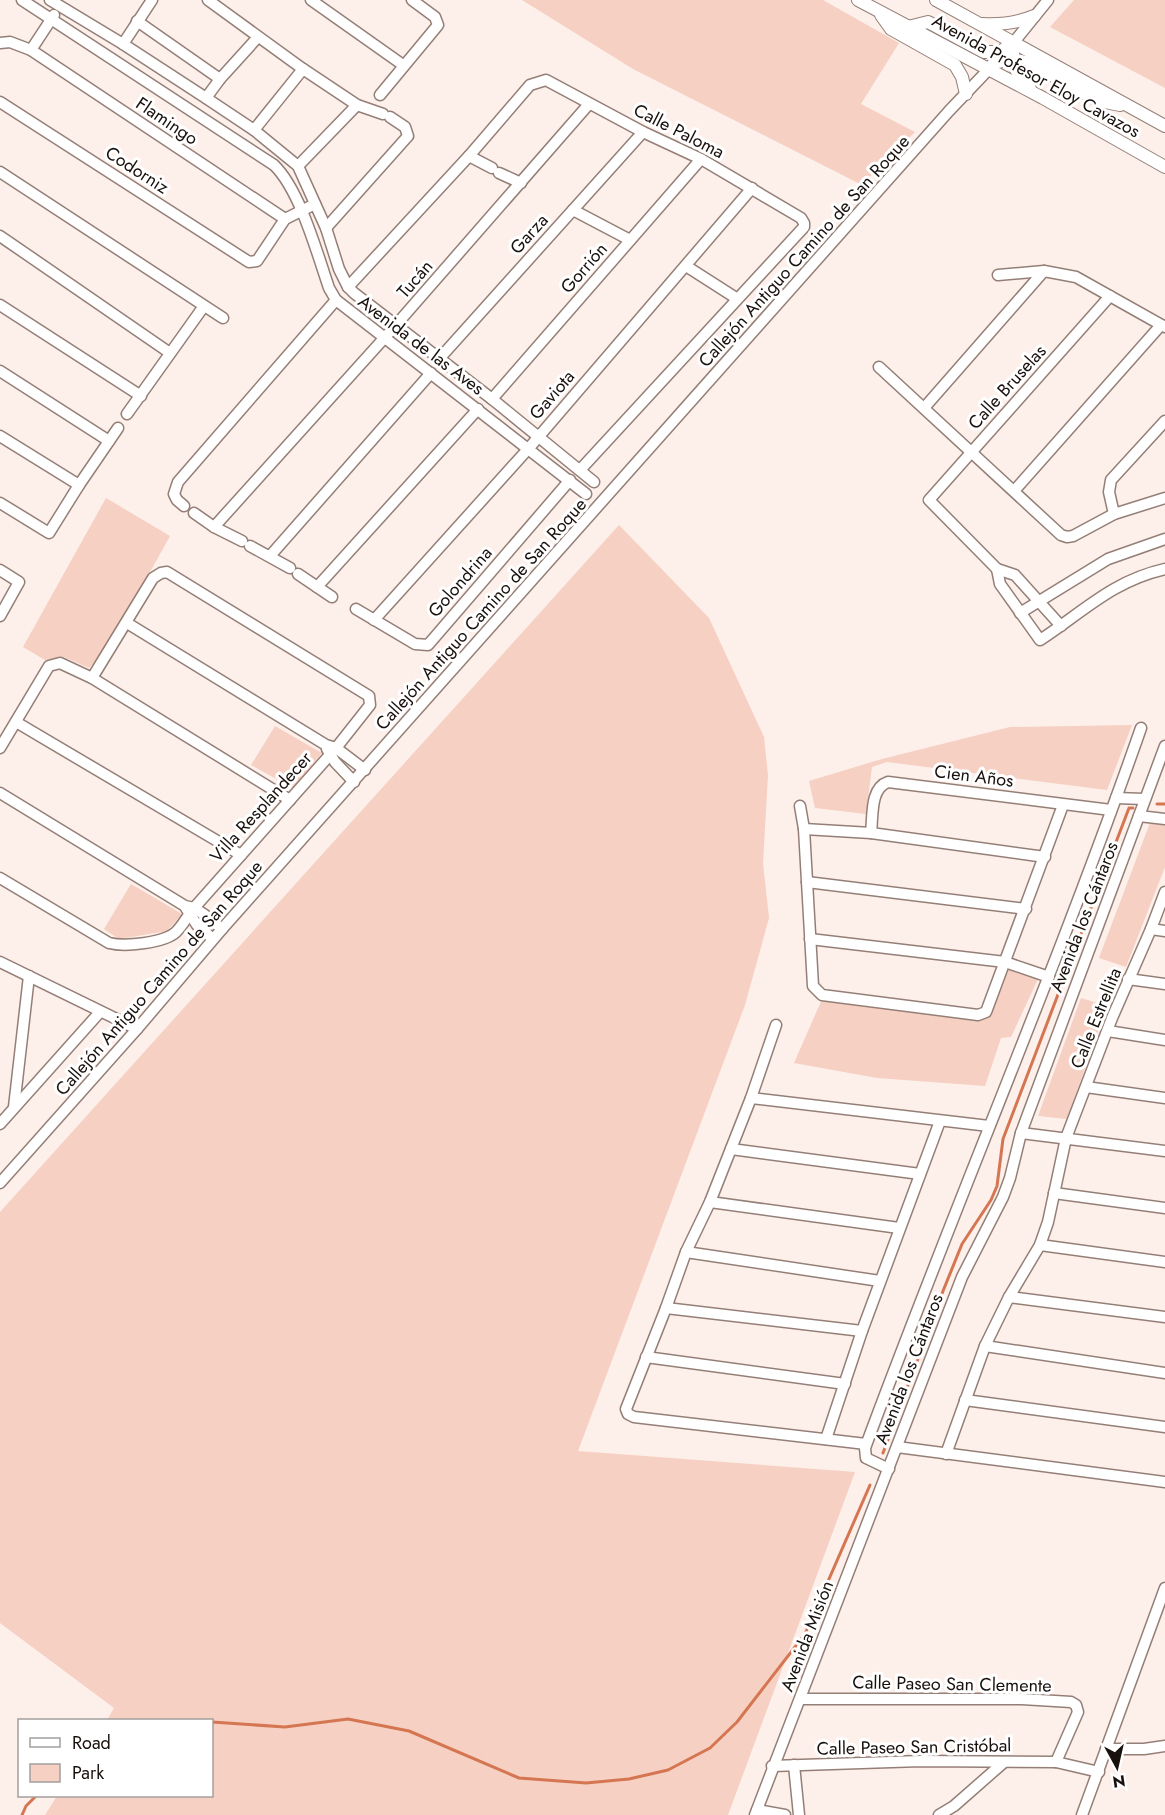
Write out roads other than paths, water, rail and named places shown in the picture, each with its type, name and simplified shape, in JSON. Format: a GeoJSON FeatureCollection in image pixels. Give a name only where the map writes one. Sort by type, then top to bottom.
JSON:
{"type":"FeatureCollection","features":[{"type":"Feature","properties":{"kind":"main road","name":"Avenida Profesor Eloy Cavazos"},"geometry":{"type":"LineString","coordinates":[[858,0],[1033,91],[1165,167]]}},
{"type":"Feature","properties":{"kind":"main road","name":"Avenida Profesor Eloy Cavazos"},"geometry":{"type":"LineString","coordinates":[[936,0],[1165,126]]}},
{"type":"Feature","properties":{"kind":"main road"},"geometry":{"type":"LineString","coordinates":[[879,11],[891,29],[955,65],[962,77],[966,94]]}},
{"type":"Feature","properties":{"kind":"main road"},"geometry":{"type":"LineString","coordinates":[[979,23],[998,25],[1016,23],[1034,16]]}},
{"type":"Feature","properties":{"kind":"main road"},"geometry":{"type":"LineString","coordinates":[[908,27],[928,22],[984,52],[1000,52],[1014,42]]}},
{"type":"Feature","properties":{"kind":"main road"},"geometry":{"type":"LineString","coordinates":[[1014,42],[1013,59],[1023,83],[1033,91]]}},
{"type":"Feature","properties":{"kind":"main road"},"geometry":{"type":"LineString","coordinates":[[989,69],[994,63],[1013,59],[1029,63],[1100,101],[1130,106]]}},
{"type":"Feature","properties":{"kind":"main road"},"geometry":{"type":"LineString","coordinates":[[1033,91],[1027,78],[1033,71],[1041,69]]}},
{"type":"Feature","properties":{"kind":"street","name":"Avenida de las Aves"},"geometry":{"type":"LineString","coordinates":[[22,0],[282,172],[301,210],[329,288],[336,300],[586,494]]}},
{"type":"Feature","properties":{"kind":"street","name":"Avenida de las Aves"},"geometry":{"type":"LineString","coordinates":[[50,0],[123,44],[254,130],[298,166],[326,228],[339,269],[348,287],[364,302],[492,399],[594,482]]}},
{"type":"Feature","properties":{"kind":"street"},"geometry":{"type":"LineString","coordinates":[[123,44],[152,0]]}},
{"type":"Feature","properties":{"kind":"street"},"geometry":{"type":"LineString","coordinates":[[207,0],[357,105],[387,116],[405,127],[408,136],[326,228]]}},
{"type":"Feature","properties":{"kind":"street"},"geometry":{"type":"LineString","coordinates":[[311,0],[403,65]]}},
{"type":"Feature","properties":{"kind":"street"},"geometry":{"type":"LineString","coordinates":[[380,95],[438,25],[435,17],[412,0]]}},
{"type":"Feature","properties":{"kind":"street"},"geometry":{"type":"LineString","coordinates":[[1014,42],[1048,0]]}},
{"type":"Feature","properties":{"kind":"street"},"geometry":{"type":"LineString","coordinates":[[32,50],[61,7]]}},
{"type":"Feature","properties":{"kind":"street"},"geometry":{"type":"LineString","coordinates":[[138,21],[220,79]]}},
{"type":"Feature","properties":{"kind":"street"},"geometry":{"type":"LineString","coordinates":[[206,98],[258,37]]}},
{"type":"Feature","properties":{"kind":"street","name":"Flamingo"},"geometry":{"type":"LineString","coordinates":[[0,43],[10,42],[32,50],[285,219]]}},
{"type":"Feature","properties":{"kind":"street"},"geometry":{"type":"LineString","coordinates":[[254,130],[303,69]]}},
{"type":"Feature","properties":{"kind":"street","name":"Callejón Antiguo Camino de San Roque"},"geometry":{"type":"LineString","coordinates":[[0,1183],[137,1029],[213,939],[989,69]]}},
{"type":"Feature","properties":{"kind":"street","name":"Calle Paloma"},"geometry":{"type":"LineString","coordinates":[[469,156],[530,85],[546,80],[643,132],[701,159],[801,218],[804,223],[804,227],[736,298]]}},
{"type":"Feature","properties":{"kind":"street","name":"Codorniz"},"geometry":{"type":"LineString","coordinates":[[0,102],[249,262],[256,261],[285,219]]}},
{"type":"Feature","properties":{"kind":"street","name":"Tucán"},"geometry":{"type":"LineString","coordinates":[[214,527],[396,325],[589,104]]}},
{"type":"Feature","properties":{"kind":"street"},"geometry":{"type":"LineString","coordinates":[[298,166],[357,105]]}},
{"type":"Feature","properties":{"kind":"street","name":"Garza"},"geometry":{"type":"LineString","coordinates":[[439,359],[643,132]]}},
{"type":"Feature","properties":{"kind":"street"},"geometry":{"type":"LineString","coordinates":[[348,287],[469,156],[521,183]]}},
{"type":"Feature","properties":{"kind":"street","name":"Gorrión"},"geometry":{"type":"LineString","coordinates":[[492,399],[701,159]]}},
{"type":"Feature","properties":{"kind":"street"},"geometry":{"type":"LineString","coordinates":[[0,172],[223,318]]}},
{"type":"Feature","properties":{"kind":"street","name":"Gaviota"},"geometry":{"type":"LineString","coordinates":[[374,620],[529,448],[752,188]]}},
{"type":"Feature","properties":{"kind":"street"},"geometry":{"type":"LineString","coordinates":[[285,219],[315,204]]}},
{"type":"Feature","properties":{"kind":"street"},"geometry":{"type":"LineString","coordinates":[[573,210],[630,240]]}},
{"type":"Feature","properties":{"kind":"street"},"geometry":{"type":"LineString","coordinates":[[0,236],[170,353]]}},
{"type":"Feature","properties":{"kind":"street"},"geometry":{"type":"LineString","coordinates":[[580,470],[736,298],[686,266]]}},
{"type":"Feature","properties":{"kind":"street"},"geometry":{"type":"LineString","coordinates":[[924,408],[1044,271]]}},
{"type":"Feature","properties":{"kind":"street"},"geometry":{"type":"LineString","coordinates":[[998,275],[1044,271],[1076,277],[1163,326],[1014,491]]}},
{"type":"Feature","properties":{"kind":"street","name":"Calle Bruselas"},"geometry":{"type":"LineString","coordinates":[[997,569],[929,500],[1110,296]]}},
{"type":"Feature","properties":{"kind":"street"},"geometry":{"type":"LineString","coordinates":[[332,597],[270,556],[214,527],[189,510],[177,500],[174,494],[178,482],[336,300]]}},
{"type":"Feature","properties":{"kind":"street"},"geometry":{"type":"LineString","coordinates":[[0,304],[141,396]]}},
{"type":"Feature","properties":{"kind":"street"},"geometry":{"type":"LineString","coordinates":[[127,414],[204,306]]}},
{"type":"Feature","properties":{"kind":"street"},"geometry":{"type":"LineString","coordinates":[[879,367],[1061,536],[1067,537],[1114,514],[1165,498]]}},
{"type":"Feature","properties":{"kind":"street"},"geometry":{"type":"LineString","coordinates":[[0,371],[109,441]]}},
{"type":"Feature","properties":{"kind":"street"},"geometry":{"type":"LineString","coordinates":[[270,556],[431,372]]}},
{"type":"Feature","properties":{"kind":"street"},"geometry":{"type":"LineString","coordinates":[[317,587],[478,409]]}},
{"type":"Feature","properties":{"kind":"street"},"geometry":{"type":"LineString","coordinates":[[1114,514],[1109,492],[1112,480],[1165,421]]}},
{"type":"Feature","properties":{"kind":"street"},"geometry":{"type":"LineString","coordinates":[[0,503],[49,533],[118,428]]}},
{"type":"Feature","properties":{"kind":"street"},"geometry":{"type":"LineString","coordinates":[[0,436],[79,485]]}},
{"type":"Feature","properties":{"kind":"street","name":"Golondrina"},"geometry":{"type":"LineString","coordinates":[[356,609],[415,644],[428,645],[570,480]]}},
{"type":"Feature","properties":{"kind":"street"},"geometry":{"type":"LineString","coordinates":[[1020,613],[1108,559],[1165,539]]}},
{"type":"Feature","properties":{"kind":"street"},"geometry":{"type":"LineString","coordinates":[[997,569],[1015,576],[1060,626]]}},
{"type":"Feature","properties":{"kind":"street"},"geometry":{"type":"LineString","coordinates":[[997,569],[1000,584],[1040,640],[1088,604],[1120,584],[1165,569]]}},
{"type":"Feature","properties":{"kind":"street"},"geometry":{"type":"LineString","coordinates":[[0,570],[18,582],[0,616]]}},
{"type":"Feature","properties":{"kind":"street","name":"Villa Resplandecer"},"geometry":{"type":"LineString","coordinates":[[0,878],[109,943],[127,945],[158,940],[176,932],[189,909],[241,855],[369,709],[369,696],[167,572],[153,578],[127,623]]}},
{"type":"Feature","properties":{"kind":"street"},"geometry":{"type":"LineString","coordinates":[[92,678],[127,623],[365,770]]}},
{"type":"Feature","properties":{"kind":"street"},"geometry":{"type":"LineString","coordinates":[[0,748],[48,666],[60,663],[92,678],[290,800]]}},
{"type":"Feature","properties":{"kind":"street"},"geometry":{"type":"LineString","coordinates":[[16,722],[241,855]]}},
{"type":"Feature","properties":{"kind":"street","name":"Avenida los Cántaros"},"geometry":{"type":"LineString","coordinates":[[1141,729],[1049,977],[866,1444],[866,1458],[889,1469],[962,1277],[1004,1197],[1011,1178],[1021,1133],[1165,746]]}},
{"type":"Feature","properties":{"kind":"street"},"geometry":{"type":"LineString","coordinates":[[331,750],[354,782]]}},
{"type":"Feature","properties":{"kind":"street","name":"Cien Años"},"geometry":{"type":"LineString","coordinates":[[871,833],[876,792],[882,784],[888,782],[1063,806],[1111,810]]}},
{"type":"Feature","properties":{"kind":"street"},"geometry":{"type":"LineString","coordinates":[[0,794],[222,929]]}},
{"type":"Feature","properties":{"kind":"street"},"geometry":{"type":"LineString","coordinates":[[1116,798],[1144,799]]}},
{"type":"Feature","properties":{"kind":"street"},"geometry":{"type":"LineString","coordinates":[[800,806],[804,829],[813,986],[822,995],[978,1015],[986,1012],[1063,806]]}},
{"type":"Feature","properties":{"kind":"street"},"geometry":{"type":"LineString","coordinates":[[1139,816],[1165,819]]}},
{"type":"Feature","properties":{"kind":"street"},"geometry":{"type":"LineString","coordinates":[[804,829],[871,833],[1045,857]]}},
{"type":"Feature","properties":{"kind":"street"},"geometry":{"type":"LineString","coordinates":[[807,882],[1026,909]]}},
{"type":"Feature","properties":{"kind":"street","name":"Calle Estrellita"},"geometry":{"type":"LineString","coordinates":[[946,1454],[985,1346],[1040,1245],[1066,1138],[1128,979],[1165,892]]}},
{"type":"Feature","properties":{"kind":"street"},"geometry":{"type":"LineString","coordinates":[[189,909],[197,925],[213,939]]}},
{"type":"Feature","properties":{"kind":"street"},"geometry":{"type":"LineString","coordinates":[[1151,929],[1165,931]]}},
{"type":"Feature","properties":{"kind":"street"},"geometry":{"type":"LineString","coordinates":[[810,939],[1005,962],[1049,977]]}},
{"type":"Feature","properties":{"kind":"street"},"geometry":{"type":"LineString","coordinates":[[0,962],[137,1029]]}},
{"type":"Feature","properties":{"kind":"street"},"geometry":{"type":"LineString","coordinates":[[8,1111],[29,976]]}},
{"type":"Feature","properties":{"kind":"street"},"geometry":{"type":"LineString","coordinates":[[1128,979],[1165,984]]}},
{"type":"Feature","properties":{"kind":"street"},"geometry":{"type":"LineString","coordinates":[[0,1124],[8,1111],[100,1012]]}},
{"type":"Feature","properties":{"kind":"street"},"geometry":{"type":"LineString","coordinates":[[776,1024],[751,1098],[710,1202],[686,1252],[626,1409],[628,1414],[634,1417],[866,1444]]}},
{"type":"Feature","properties":{"kind":"street"},"geometry":{"type":"LineString","coordinates":[[1108,1031],[1165,1040]]}},
{"type":"Feature","properties":{"kind":"street"},"geometry":{"type":"LineString","coordinates":[[1086,1087],[1165,1098]]}},
{"type":"Feature","properties":{"kind":"street"},"geometry":{"type":"LineString","coordinates":[[751,1098],[989,1126]]}},
{"type":"Feature","properties":{"kind":"street"},"geometry":{"type":"LineString","coordinates":[[826,1439],[862,1331],[940,1121]]}},
{"type":"Feature","properties":{"kind":"street"},"geometry":{"type":"LineString","coordinates":[[1021,1133],[1165,1151]]}},
{"type":"Feature","properties":{"kind":"street"},"geometry":{"type":"LineString","coordinates":[[731,1149],[920,1174]]}},
{"type":"Feature","properties":{"kind":"street"},"geometry":{"type":"LineString","coordinates":[[1054,1194],[1165,1208]]}},
{"type":"Feature","properties":{"kind":"street"},"geometry":{"type":"LineString","coordinates":[[710,1202],[900,1228]]}},
{"type":"Feature","properties":{"kind":"street"},"geometry":{"type":"LineString","coordinates":[[1040,1245],[1165,1262]]}},
{"type":"Feature","properties":{"kind":"street"},"geometry":{"type":"LineString","coordinates":[[686,1252],[880,1281]]}},
{"type":"Feature","properties":{"kind":"street"},"geometry":{"type":"LineString","coordinates":[[1010,1297],[1165,1317]]}},
{"type":"Feature","properties":{"kind":"street"},"geometry":{"type":"LineString","coordinates":[[666,1308],[862,1331]]}},
{"type":"Feature","properties":{"kind":"street"},"geometry":{"type":"LineString","coordinates":[[985,1346],[1165,1373]]}},
{"type":"Feature","properties":{"kind":"street"},"geometry":{"type":"LineString","coordinates":[[646,1357],[845,1384]]}},
{"type":"Feature","properties":{"kind":"street"},"geometry":{"type":"LineString","coordinates":[[965,1400],[1165,1427]]}},
{"type":"Feature","properties":{"kind":"street"},"geometry":{"type":"LineString","coordinates":[[897,1447],[1165,1482]]}},
{"type":"Feature","properties":{"kind":"street","name":"Avenida Misión"},"geometry":{"type":"LineString","coordinates":[[756,1812],[889,1469]]}},
{"type":"Feature","properties":{"kind":"street"},"geometry":{"type":"LineString","coordinates":[[1082,1815],[1165,1588]]}},
{"type":"Feature","properties":{"kind":"street","name":"Calle Paseo San Clemente"},"geometry":{"type":"LineString","coordinates":[[801,1699],[1022,1699],[1071,1702],[1076,1705],[1078,1712],[1056,1762]]}},
{"type":"Feature","properties":{"kind":"street"},"geometry":{"type":"LineString","coordinates":[[1106,1749],[1144,1749],[1165,1746]]}},
{"type":"Feature","properties":{"kind":"street","name":"Calle Paseo San Cristóbal"},"geometry":{"type":"LineString","coordinates":[[772,1766],[921,1761],[1056,1762],[1099,1772]]}},
{"type":"Feature","properties":{"kind":"street"},"geometry":{"type":"LineString","coordinates":[[939,1815],[954,1806],[1004,1762]]}},
{"type":"Feature","properties":{"kind":"street"},"geometry":{"type":"LineString","coordinates":[[794,1765],[799,1815]]}},
{"type":"Feature","properties":{"kind":"street"},"geometry":{"type":"LineString","coordinates":[[756,1812],[785,1815]]}},
{"type":"Feature","properties":{"kind":"waterway"},"geometry":{"type":"LineString","coordinates":[[1157,804],[1165,804]]}},
{"type":"Feature","properties":{"kind":"waterway"},"geometry":{"type":"LineString","coordinates":[[883,1453],[962,1244],[991,1200],[997,1186],[1003,1139],[1129,808],[1133,808]]}},
{"type":"Feature","properties":{"kind":"waterway"},"geometry":{"type":"LineString","coordinates":[[213,1722],[285,1727],[348,1719],[409,1731],[519,1778],[586,1783],[629,1779],[668,1770],[710,1748],[737,1722],[805,1634],[870,1485]]}},
{"type":"Feature","properties":{"kind":"waterway"},"geometry":{"type":"LineString","coordinates":[[22,1815],[26,1806],[35,1797]]}}]}
